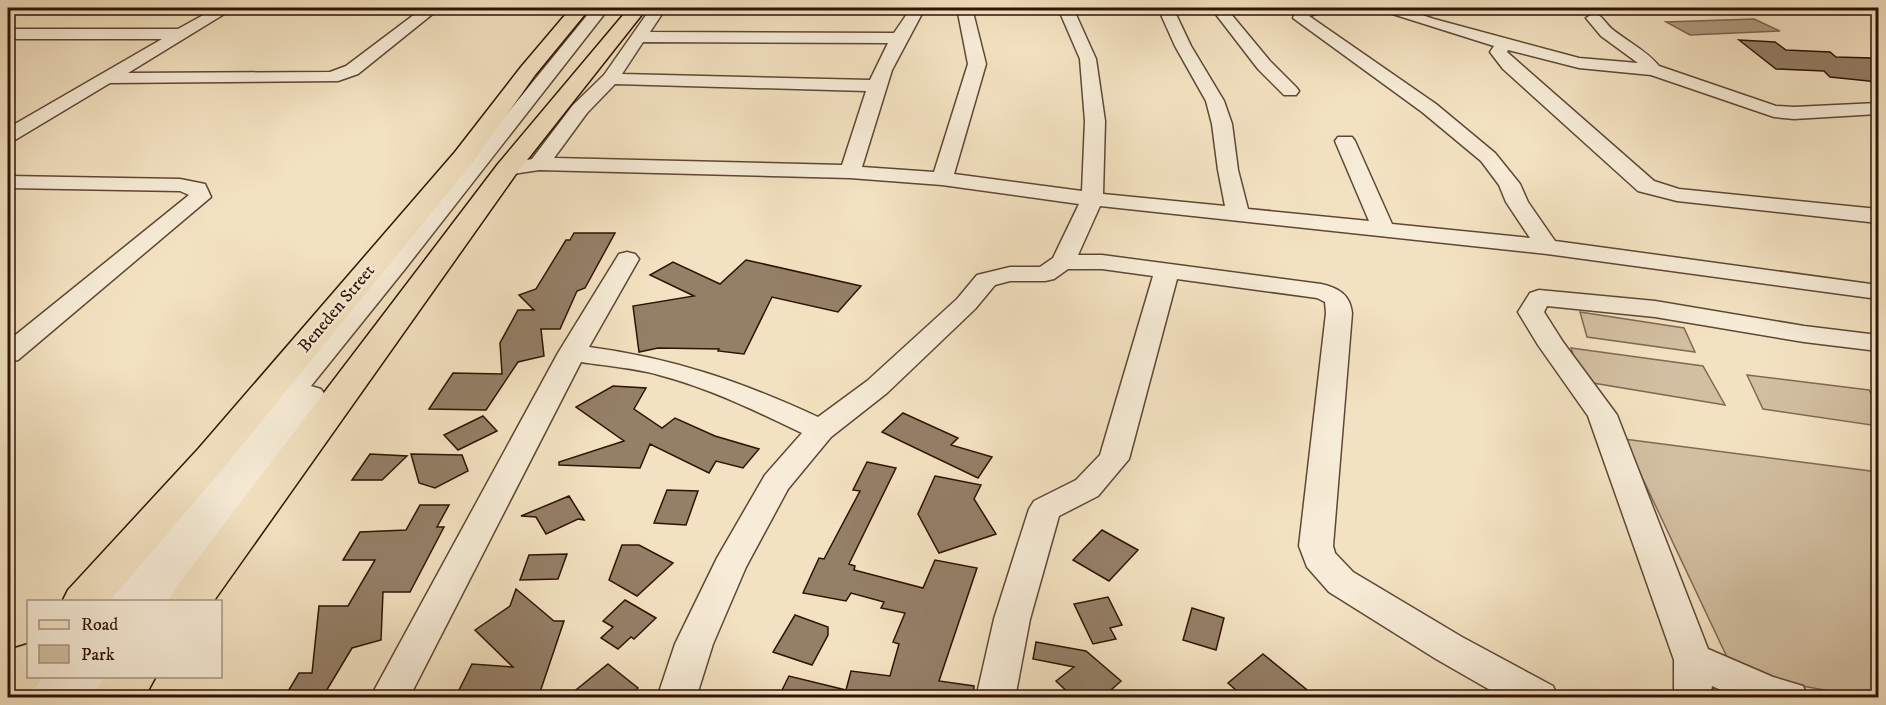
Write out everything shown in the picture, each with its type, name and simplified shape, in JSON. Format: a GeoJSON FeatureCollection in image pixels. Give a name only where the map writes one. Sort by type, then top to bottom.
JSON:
{"type":"FeatureCollection","features":[{"type":"Feature","properties":{"kind":"main road","name":"Beneden Street"},"geometry":{"type":"LineString","coordinates":[[85,600],[212,457],[464,157],[528,71],[581,8]]}},
{"type":"Feature","properties":{"kind":"main road"},"geometry":{"type":"LineString","coordinates":[[190,600],[507,169],[639,22]]}},
{"type":"Feature","properties":{"kind":"main road"},"geometry":{"type":"LineString","coordinates":[[8,686],[27,664]]}},
{"type":"Feature","properties":{"kind":"main road"},"geometry":{"type":"LineString","coordinates":[[117,698],[132,678]]}},
{"type":"Feature","properties":{"kind":"street"},"geometry":{"type":"LineString","coordinates":[[8,136],[226,8]]}},
{"type":"Feature","properties":{"kind":"street"},"geometry":{"type":"LineString","coordinates":[[106,78],[332,77],[352,70],[432,8]]}},
{"type":"Feature","properties":{"kind":"street"},"geometry":{"type":"LineString","coordinates":[[117,600],[397,264],[601,8]]}},
{"type":"Feature","properties":{"kind":"street"},"geometry":{"type":"LineString","coordinates":[[149,600],[620,8]]}},
{"type":"Feature","properties":{"kind":"street"},"geometry":{"type":"LineString","coordinates":[[540,165],[580,109],[610,79],[639,22],[658,8]]}},
{"type":"Feature","properties":{"kind":"street"},"geometry":{"type":"LineString","coordinates":[[850,172],[876,86],[898,38],[918,8]]}},
{"type":"Feature","properties":{"kind":"street"},"geometry":{"type":"LineString","coordinates":[[942,179],[977,64],[965,8]]}},
{"type":"Feature","properties":{"kind":"street"},"geometry":{"type":"LineString","coordinates":[[676,698],[694,644],[729,567],[776,483],[821,430],[877,387],[966,304],[986,280],[1010,274],[1045,274],[1063,262],[1092,199],[1095,104],[1088,59],[1066,8]]}},
{"type":"Feature","properties":{"kind":"street"},"geometry":{"type":"LineString","coordinates":[[1166,8],[1183,46],[1215,101],[1222,124],[1228,170],[1238,213]]}},
{"type":"Feature","properties":{"kind":"street"},"geometry":{"type":"LineString","coordinates":[[1218,8],[1264,64],[1290,91]]}},
{"type":"Feature","properties":{"kind":"street"},"geometry":{"type":"LineString","coordinates":[[1294,8],[1318,8]]}},
{"type":"Feature","properties":{"kind":"street"},"geometry":{"type":"LineString","coordinates":[[1318,8],[1301,14],[1301,18],[1429,108],[1488,157],[1509,184],[1517,202],[1547,247]]}},
{"type":"Feature","properties":{"kind":"street"},"geometry":{"type":"LineString","coordinates":[[1388,8],[1504,45],[1579,63],[1653,70],[1774,111],[1794,113],[1878,108]]}},
{"type":"Feature","properties":{"kind":"street"},"geometry":{"type":"LineString","coordinates":[[1594,18],[1599,27],[1646,58],[1653,70]]}},
{"type":"Feature","properties":{"kind":"street"},"geometry":{"type":"LineString","coordinates":[[639,22],[898,38]]}},
{"type":"Feature","properties":{"kind":"street"},"geometry":{"type":"LineString","coordinates":[[8,34],[182,34]]}},
{"type":"Feature","properties":{"kind":"street"},"geometry":{"type":"LineString","coordinates":[[1504,45],[1498,52],[1509,65],[1646,186],[1686,196],[1878,216]]}},
{"type":"Feature","properties":{"kind":"street"},"geometry":{"type":"LineString","coordinates":[[610,79],[876,86]]}},
{"type":"Feature","properties":{"kind":"street"},"geometry":{"type":"LineString","coordinates":[[1345,141],[1384,231]]}},
{"type":"Feature","properties":{"kind":"street"},"geometry":{"type":"LineString","coordinates":[[507,169],[540,165],[718,167],[850,172],[942,179],[1092,199],[1547,247],[1878,292]]}},
{"type":"Feature","properties":{"kind":"street"},"geometry":{"type":"LineString","coordinates":[[8,182],[180,185],[197,189],[200,197],[8,354]]}},
{"type":"Feature","properties":{"kind":"street"},"geometry":{"type":"LineString","coordinates":[[388,698],[572,353],[627,259]]}},
{"type":"Feature","properties":{"kind":"street"},"geometry":{"type":"LineString","coordinates":[[1063,262],[1102,262],[1321,291],[1335,297],[1339,303],[1339,313],[1316,546],[1319,558],[1341,582],[1449,648],[1539,698]]}},
{"type":"Feature","properties":{"kind":"street"},"geometry":{"type":"LineString","coordinates":[[995,698],[1012,619],[1045,509],[1088,488],[1114,459],[1167,271]]}},
{"type":"Feature","properties":{"kind":"street"},"geometry":{"type":"LineString","coordinates":[[1690,698],[1693,692],[1693,660],[1602,415],[1551,345],[1531,312],[1539,298],[1654,309],[1804,334],[1878,343]]}},
{"type":"Feature","properties":{"kind":"street"},"geometry":{"type":"LineString","coordinates":[[572,353],[629,360],[677,371],[764,403],[821,430]]}},
{"type":"Feature","properties":{"kind":"street"},"geometry":{"type":"LineString","coordinates":[[1693,660],[1767,692],[1789,698]]}},
{"type":"Feature","properties":{"kind":"street"},"geometry":{"type":"LineString","coordinates":[[35,698],[51,678]]}},
{"type":"Feature","properties":{"kind":"street"},"geometry":{"type":"LineString","coordinates":[[71,698],[86,678]]}},
{"type":"Feature","properties":{"kind":"green space"},"geometry":{"type":"Polygon","coordinates":[[[1580,312],[1684,328],[1695,352],[1587,337],[1580,312]]]}},
{"type":"Feature","properties":{"kind":"green space"},"geometry":{"type":"Polygon","coordinates":[[[1571,348],[1703,366],[1725,405],[1581,381],[1571,348]]]}},
{"type":"Feature","properties":{"kind":"green space"},"geometry":{"type":"Polygon","coordinates":[[[1747,375],[1869,390],[1878,404],[1878,426],[1763,409],[1747,375]]]}},
{"type":"Feature","properties":{"kind":"green space"},"geometry":{"type":"Polygon","coordinates":[[[1624,439],[1878,472],[1878,697],[1864,697],[1735,674],[1624,439]]]}},
{"type":"Feature","properties":{"kind":"shaded area"},"geometry":{"type":"Polygon","coordinates":[[[1754,19],[1780,31],[1690,35],[1666,22],[1754,19]]]}},
{"type":"Feature","properties":{"kind":"building"},"geometry":{"type":"Polygon","coordinates":[[[1739,40],[1775,42],[1786,50],[1830,52],[1836,57],[1872,58],[1878,63],[1878,82],[1830,77],[1824,71],[1776,69],[1739,40]]]}},
{"type":"Feature","properties":{"kind":"building"},"geometry":{"type":"Polygon","coordinates":[[[574,233],[615,233],[585,288],[577,291],[560,329],[541,329],[544,356],[518,362],[486,410],[429,409],[453,373],[502,374],[500,343],[518,310],[534,310],[519,295],[536,289],[566,240],[570,240],[574,233]]]}},
{"type":"Feature","properties":{"kind":"building"},"geometry":{"type":"Polygon","coordinates":[[[746,260],[861,286],[838,312],[772,297],[744,354],[718,351],[719,349],[658,348],[639,352],[633,306],[694,296],[650,275],[673,262],[720,284],[746,260]]]}},
{"type":"Feature","properties":{"kind":"building"},"geometry":{"type":"Polygon","coordinates":[[[613,386],[646,388],[634,409],[662,428],[675,418],[715,436],[759,449],[743,468],[716,461],[709,473],[650,444],[640,468],[559,465],[559,462],[624,441],[576,407],[613,386]]]}},
{"type":"Feature","properties":{"kind":"building"},"geometry":{"type":"Polygon","coordinates":[[[903,413],[958,438],[951,445],[992,457],[978,478],[882,432],[903,413]]]}},
{"type":"Feature","properties":{"kind":"building"},"geometry":{"type":"Polygon","coordinates":[[[483,416],[497,431],[458,450],[444,435],[483,416]]]}},
{"type":"Feature","properties":{"kind":"building"},"geometry":{"type":"Polygon","coordinates":[[[370,454],[407,456],[382,480],[352,480],[370,454]]]}},
{"type":"Feature","properties":{"kind":"building"},"geometry":{"type":"Polygon","coordinates":[[[411,454],[462,455],[468,471],[435,488],[419,483],[411,454]]]}},
{"type":"Feature","properties":{"kind":"building"},"geometry":{"type":"Polygon","coordinates":[[[867,462],[896,468],[849,564],[855,566],[854,570],[923,588],[935,560],[977,568],[939,681],[974,686],[973,698],[778,698],[789,676],[846,690],[851,671],[890,676],[899,644],[893,642],[905,613],[881,608],[884,602],[851,593],[846,601],[803,593],[819,558],[824,559],[860,491],[853,490],[867,462]]]}},
{"type":"Feature","properties":{"kind":"building"},"geometry":{"type":"Polygon","coordinates":[[[935,476],[981,485],[974,499],[996,534],[939,553],[918,514],[935,476]]]}},
{"type":"Feature","properties":{"kind":"building"},"geometry":{"type":"Polygon","coordinates":[[[667,490],[698,491],[686,525],[654,523],[667,490]]]}},
{"type":"Feature","properties":{"kind":"building"},"geometry":{"type":"Polygon","coordinates":[[[569,496],[584,520],[578,519],[546,534],[536,517],[521,516],[569,496]]]}},
{"type":"Feature","properties":{"kind":"building"},"geometry":{"type":"Polygon","coordinates":[[[420,505],[449,505],[437,527],[444,527],[410,592],[383,592],[381,640],[352,648],[322,698],[284,698],[299,673],[312,673],[319,606],[348,606],[375,560],[343,560],[360,532],[406,530],[420,505]]]}},
{"type":"Feature","properties":{"kind":"building"},"geometry":{"type":"Polygon","coordinates":[[[1102,530],[1138,550],[1109,581],[1073,560],[1102,530]]]}},
{"type":"Feature","properties":{"kind":"building"},"geometry":{"type":"Polygon","coordinates":[[[622,545],[639,545],[673,563],[637,596],[609,580],[622,545]]]}},
{"type":"Feature","properties":{"kind":"building"},"geometry":{"type":"Polygon","coordinates":[[[567,554],[558,579],[520,580],[529,555],[567,554]]]}},
{"type":"Feature","properties":{"kind":"building"},"geometry":{"type":"Polygon","coordinates":[[[516,589],[554,621],[564,621],[538,698],[455,698],[472,664],[513,667],[475,630],[510,606],[516,589]]]}},
{"type":"Feature","properties":{"kind":"building"},"geometry":{"type":"Polygon","coordinates":[[[1108,597],[1122,625],[1110,628],[1116,639],[1093,644],[1074,604],[1108,597]]]}},
{"type":"Feature","properties":{"kind":"building"},"geometry":{"type":"Polygon","coordinates":[[[625,600],[656,618],[634,639],[631,637],[618,649],[601,638],[613,627],[603,621],[625,600]]]}},
{"type":"Feature","properties":{"kind":"building"},"geometry":{"type":"Polygon","coordinates":[[[1192,608],[1224,618],[1216,650],[1183,640],[1192,608]]]}},
{"type":"Feature","properties":{"kind":"building"},"geometry":{"type":"Polygon","coordinates":[[[795,615],[828,627],[828,635],[812,665],[773,652],[795,615]]]}},
{"type":"Feature","properties":{"kind":"building"},"geometry":{"type":"Polygon","coordinates":[[[1036,642],[1086,651],[1121,681],[1102,698],[1074,698],[1056,681],[1074,667],[1033,659],[1036,642]]]}},
{"type":"Feature","properties":{"kind":"building"},"geometry":{"type":"Polygon","coordinates":[[[1263,654],[1317,698],[1245,698],[1228,683],[1263,654]]]}},
{"type":"Feature","properties":{"kind":"building"},"geometry":{"type":"Polygon","coordinates":[[[608,664],[638,688],[626,698],[566,698],[608,664]]]}}]}
